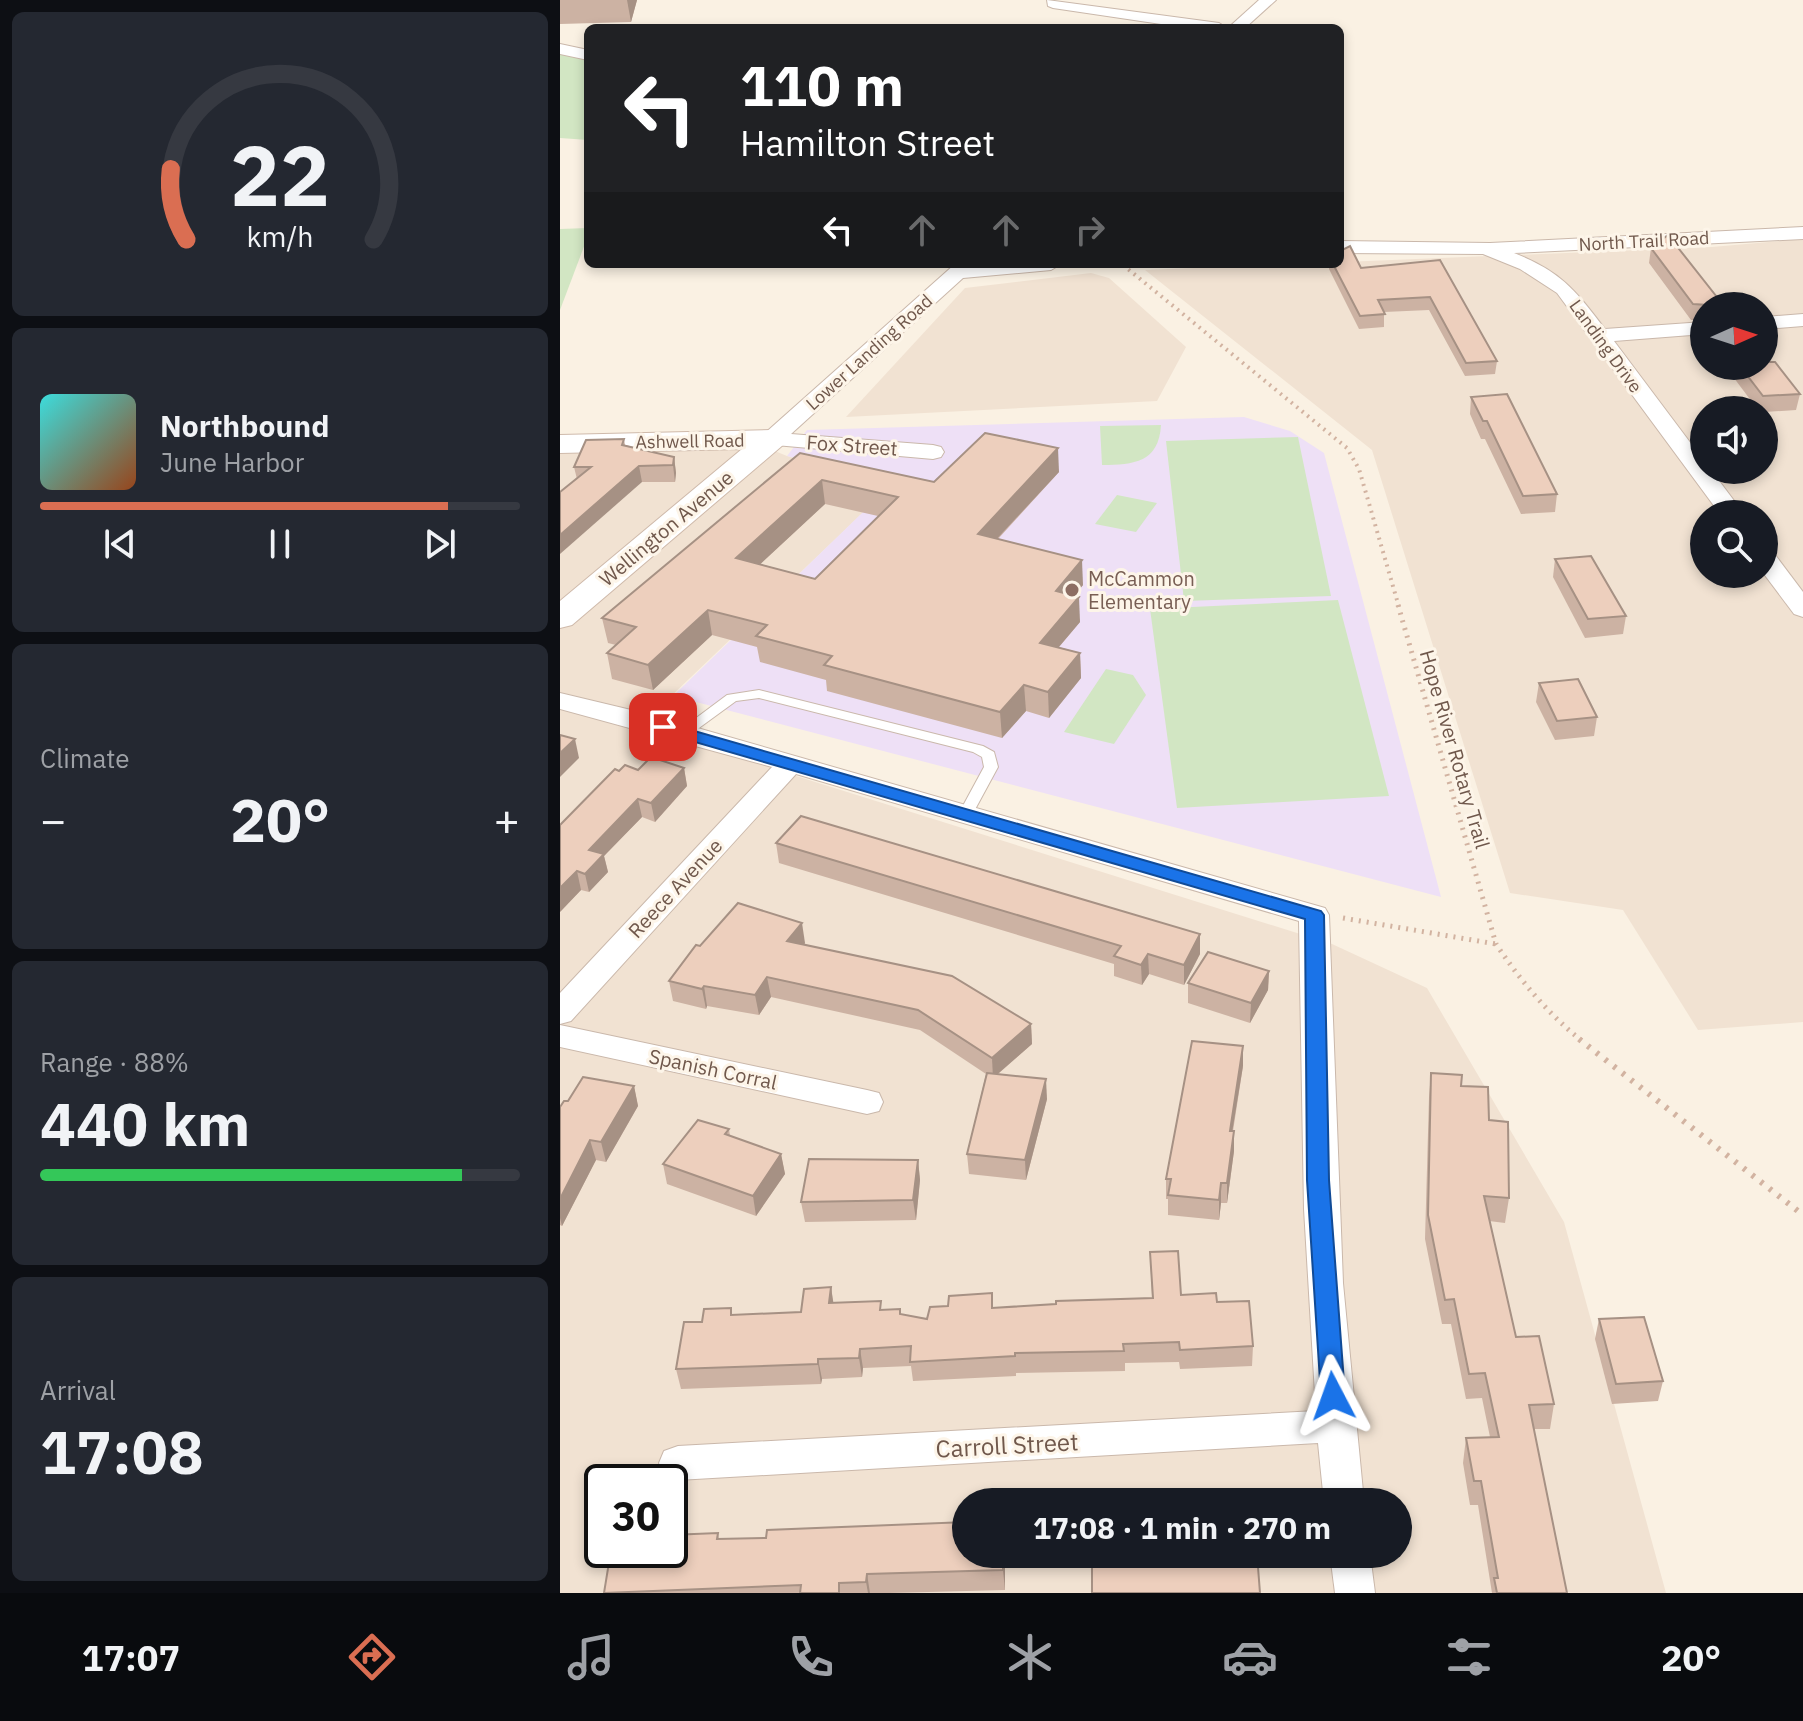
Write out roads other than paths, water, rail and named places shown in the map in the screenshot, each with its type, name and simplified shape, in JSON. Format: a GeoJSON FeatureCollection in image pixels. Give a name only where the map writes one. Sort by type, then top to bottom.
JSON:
{"type":"FeatureCollection","features":[{"type":"Feature","properties":{"kind":"street"},"geometry":{"type":"LineString","coordinates":[[1241,24],[1268,0]]}},
{"type":"Feature","properties":{"kind":"street"},"geometry":{"type":"LineString","coordinates":[[1053,3],[1192,24]]}},
{"type":"Feature","properties":{"kind":"street"},"geometry":{"type":"LineString","coordinates":[[560,49],[584,54]]}},
{"type":"Feature","properties":{"kind":"street","name":"North Trail Road"},"geometry":{"type":"LineString","coordinates":[[1486,248],[1803,233]]}},
{"type":"Feature","properties":{"kind":"street","name":"Landing Drive"},"geometry":{"type":"LineString","coordinates":[[1344,247],[1486,248],[1527,265],[1564,289],[1721,500]]}},
{"type":"Feature","properties":{"kind":"street","name":"Lower Landing Road"},"geometry":{"type":"LineString","coordinates":[[772,439],[962,268]]}},
{"type":"Feature","properties":{"kind":"street"},"geometry":{"type":"LineString","coordinates":[[1778,322],[1803,320]]}},
{"type":"Feature","properties":{"kind":"street"},"geometry":{"type":"LineString","coordinates":[[1598,336],[1690,329]]}},
{"type":"Feature","properties":{"kind":"street","name":"Ashwell Road"},"geometry":{"type":"LineString","coordinates":[[560,444],[772,439]]}},
{"type":"Feature","properties":{"kind":"street","name":"Fox Street"},"geometry":{"type":"LineString","coordinates":[[772,439],[933,452]]}},
{"type":"Feature","properties":{"kind":"street","name":"Wellington Avenue"},"geometry":{"type":"LineString","coordinates":[[560,618],[772,439]]}},
{"type":"Feature","properties":{"kind":"street"},"geometry":{"type":"LineString","coordinates":[[1778,576],[1803,609]]}},
{"type":"Feature","properties":{"kind":"street"},"geometry":{"type":"LineString","coordinates":[[560,701],[683,733],[1314,915],[1318,1180],[1335,1426],[1342,1488]]}},
{"type":"Feature","properties":{"kind":"street","name":"Reece Avenue"},"geometry":{"type":"LineString","coordinates":[[560,1013],[790,764]]}},
{"type":"Feature","properties":{"kind":"street","name":"Spanish Corral"},"geometry":{"type":"LineString","coordinates":[[560,1036],[867,1102]]}},
{"type":"Feature","properties":{"kind":"street","name":"Carroll Street"},"geometry":{"type":"LineString","coordinates":[[678,1463],[1335,1426]]}},
{"type":"Feature","properties":{"kind":"street"},"geometry":{"type":"LineString","coordinates":[[1352,1568],[1355,1593]]}},
{"type":"Feature","properties":{"kind":"lane"},"geometry":{"type":"LineString","coordinates":[[683,733],[732,698],[759,694],[978,749],[989,755],[991,767],[965,815]]}},
{"type":"Feature","properties":{"kind":"place","name":"McCammon Elementary"},"geometry":{"type":"Point","coordinates":[1072,590]}}]}
